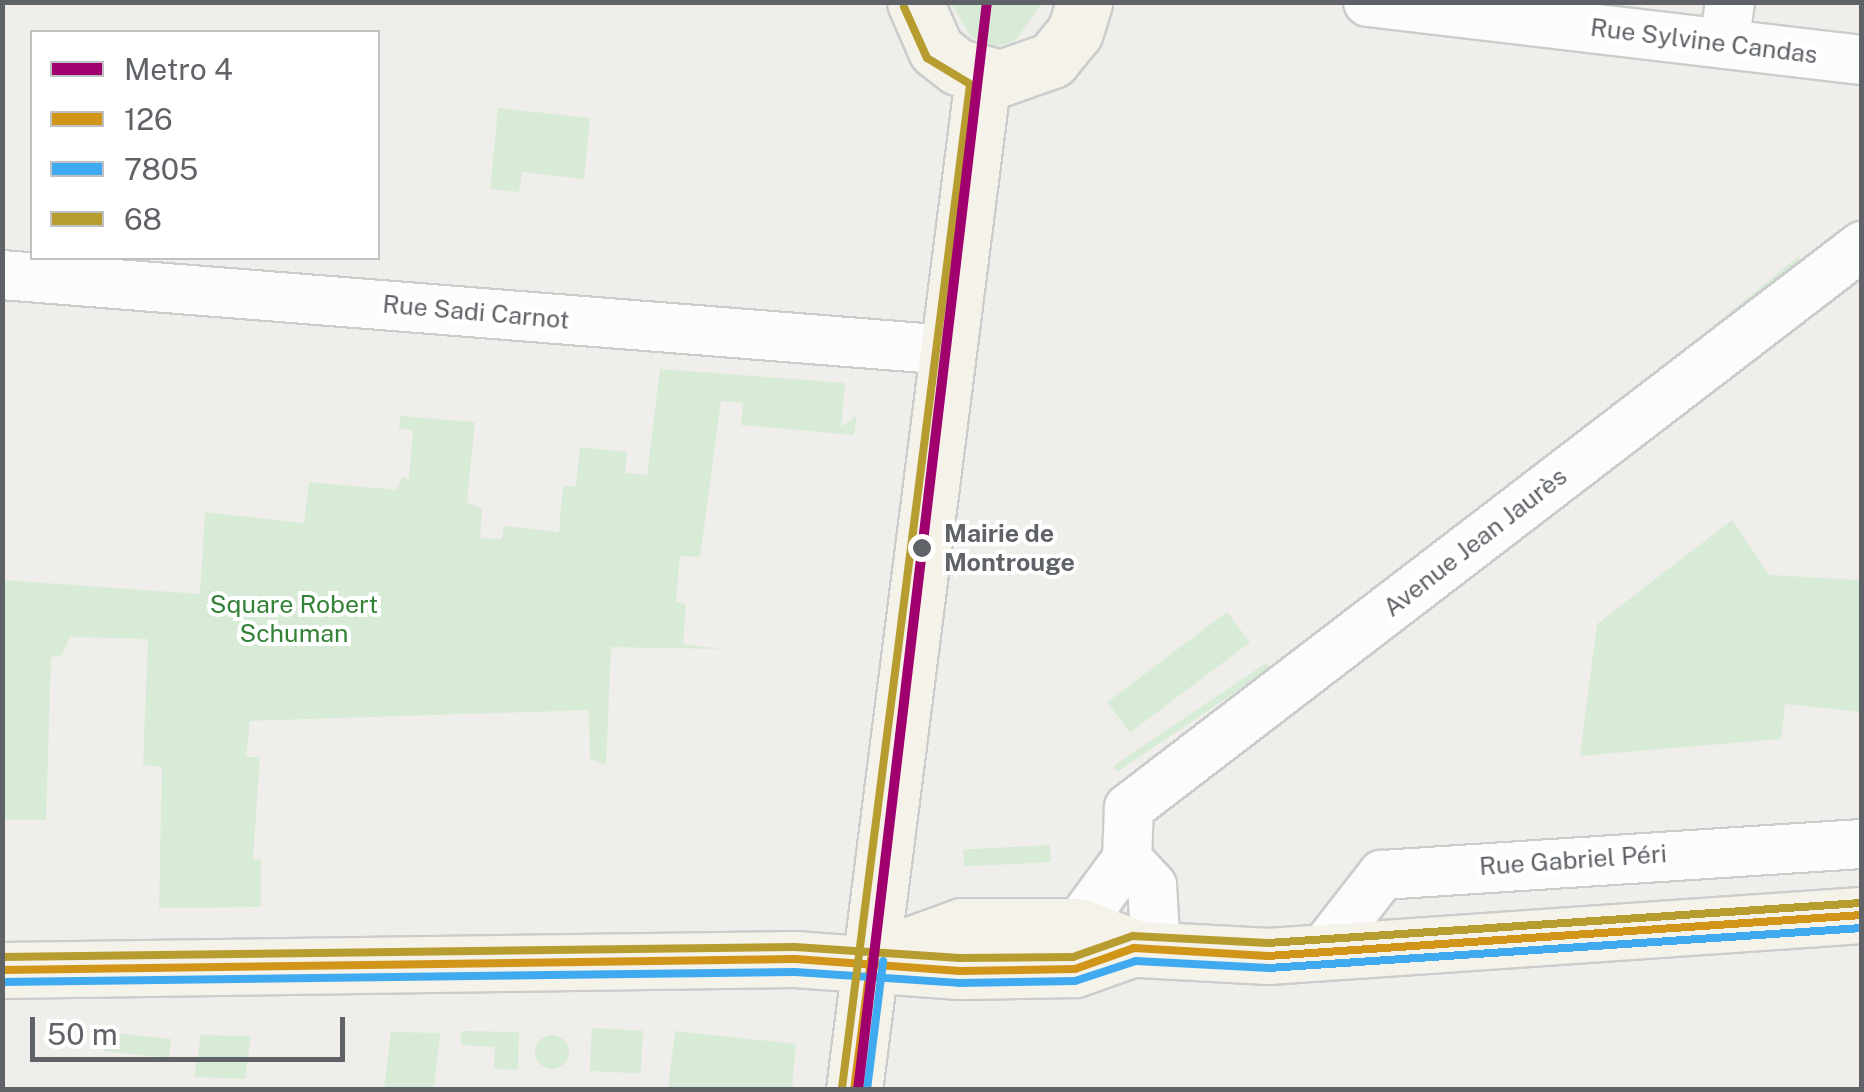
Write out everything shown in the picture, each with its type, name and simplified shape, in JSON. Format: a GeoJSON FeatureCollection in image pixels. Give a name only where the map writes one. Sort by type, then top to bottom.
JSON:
{"type":"FeatureCollection","features":[{"type":"Feature","properties":{"kind":"main road"},"geometry":{"type":"LineString","coordinates":[[915,2],[936,50],[983,77],[1019,76],[1052,60],[1075,32],[1084,2]]}},
{"type":"Feature","properties":{"kind":"main road"},"geometry":{"type":"LineString","coordinates":[[854,1090],[983,77]]}},
{"type":"Feature","properties":{"kind":"main road"},"geometry":{"type":"LineString","coordinates":[[2,970],[872,959],[960,971],[1075,969],[1145,949],[1322,952],[1862,916]]}},
{"type":"Feature","properties":{"kind":"main road"},"geometry":{"type":"LineString","coordinates":[[872,959],[962,926],[1078,926],[1145,949]]}},
{"type":"Feature","properties":{"kind":"street","name":"Rue Sylvine Candas"},"geometry":{"type":"LineString","coordinates":[[1368,2],[1727,23],[1862,60]]}},
{"type":"Feature","properties":{"kind":"street","name":"Avenue Jean Jaurès"},"geometry":{"type":"LineString","coordinates":[[1128,859],[1130,808],[1862,246]]}},
{"type":"Feature","properties":{"kind":"street","name":"Rue Sadi Carnot"},"geometry":{"type":"LineString","coordinates":[[2,275],[949,350]]}},
{"type":"Feature","properties":{"kind":"street","name":"Rue Gabriel Péri"},"geometry":{"type":"LineString","coordinates":[[1322,952],[1382,875],[1862,844]]}},
{"type":"Feature","properties":{"kind":"street"},"geometry":{"type":"LineString","coordinates":[[1078,926],[1128,859],[1152,886],[1145,949]]}},
{"type":"Feature","properties":{"kind":"green space"},"geometry":{"type":"Polygon","coordinates":[[[951,2],[1042,3],[1015,41],[993,47],[971,37],[951,2]]]}},
{"type":"Feature","properties":{"kind":"green space"},"geometry":{"type":"Polygon","coordinates":[[[498,108],[590,118],[584,179],[522,172],[519,192],[490,189],[498,108]]]}},
{"type":"Feature","properties":{"kind":"green space"},"geometry":{"type":"Polygon","coordinates":[[[1798,257],[1802,262],[1673,366],[1669,361],[1798,257]]]}},
{"type":"Feature","properties":{"kind":"green space","name":"Square Robert Schuman"},"geometry":{"type":"Polygon","coordinates":[[[660,369],[845,383],[841,427],[857,415],[854,435],[741,425],[743,403],[721,401],[700,557],[680,556],[676,602],[686,604],[683,644],[721,649],[611,647],[606,765],[590,759],[589,710],[250,721],[246,757],[260,757],[253,859],[261,860],[261,907],[159,908],[162,767],[143,765],[148,639],[70,637],[61,656],[51,657],[46,820],[3,820],[3,580],[200,594],[205,512],[304,523],[309,482],[397,490],[402,477],[409,479],[413,430],[399,428],[400,416],[475,422],[467,502],[482,509],[480,538],[502,539],[504,526],[559,532],[563,486],[576,486],[580,447],[627,452],[625,473],[647,475],[660,369]]]}},
{"type":"Feature","properties":{"kind":"green space"},"geometry":{"type":"Polygon","coordinates":[[[1732,520],[1769,575],[1861,580],[1861,712],[1785,704],[1781,739],[1580,756],[1597,624],[1732,520]]]}},
{"type":"Feature","properties":{"kind":"green space"},"geometry":{"type":"Polygon","coordinates":[[[1227,612],[1250,642],[1130,733],[1107,702],[1227,612]]]}},
{"type":"Feature","properties":{"kind":"green space"},"geometry":{"type":"Polygon","coordinates":[[[1266,663],[1270,669],[1117,772],[1113,766],[1266,663]]]}},
{"type":"Feature","properties":{"kind":"green space"},"geometry":{"type":"Polygon","coordinates":[[[1050,845],[1051,862],[964,867],[963,850],[1050,845]]]}},
{"type":"Feature","properties":{"kind":"green space"},"geometry":{"type":"Polygon","coordinates":[[[592,1028],[643,1031],[641,1074],[590,1071],[592,1028]]]}},
{"type":"Feature","properties":{"kind":"green space"},"geometry":{"type":"Polygon","coordinates":[[[461,1031],[519,1032],[518,1070],[494,1069],[495,1047],[461,1045],[461,1031]]]}},
{"type":"Feature","properties":{"kind":"green space"},"geometry":{"type":"Polygon","coordinates":[[[675,1031],[796,1044],[792,1089],[668,1089],[675,1031]]]}},
{"type":"Feature","properties":{"kind":"green space"},"geometry":{"type":"Polygon","coordinates":[[[104,1032],[171,1039],[169,1058],[102,1051],[104,1032]]]}},
{"type":"Feature","properties":{"kind":"green space"},"geometry":{"type":"Polygon","coordinates":[[[391,1032],[440,1033],[434,1089],[384,1089],[391,1032]]]}},
{"type":"Feature","properties":{"kind":"green space"},"geometry":{"type":"Polygon","coordinates":[[[201,1035],[251,1036],[245,1079],[194,1077],[201,1035]]]}},
{"type":"Feature","properties":{"kind":"green space"},"geometry":{"type":"Polygon","coordinates":[[[552,1035],[564,1040],[569,1052],[564,1064],[552,1069],[540,1064],[535,1052],[540,1040],[552,1035]]]}},
{"type":"Feature","properties":{"kind":"metro line","name":"4"},"geometry":{"type":"LineString","coordinates":[[858,1090],[987,2]]}},
{"type":"Feature","properties":{"kind":"transit line","name":"68"},"geometry":{"type":"LineString","coordinates":[[842,1088],[970,84],[927,58],[904,7]]}},
{"type":"Feature","properties":{"kind":"transit line","name":"68"},"geometry":{"type":"LineString","coordinates":[[2,957],[795,947],[960,958],[1073,957],[1133,936],[1268,943],[1861,903]]}},
{"type":"Feature","properties":{"kind":"transit line","name":"126"},"geometry":{"type":"LineString","coordinates":[[2,970],[795,959],[960,971],[1075,969],[1134,948],[1268,956],[1862,915]]}},
{"type":"Feature","properties":{"kind":"transit line","name":"7805"},"geometry":{"type":"LineString","coordinates":[[2,982],[795,972],[959,983],[1075,981],[1136,961],[1269,968],[1862,928]]}},
{"type":"Feature","properties":{"kind":"transit line","name":"126"},"geometry":{"type":"LineString","coordinates":[[854,1090],[871,959]]}},
{"type":"Feature","properties":{"kind":"transit line","name":"7805"},"geometry":{"type":"LineString","coordinates":[[867,1090],[883,961]]}},
{"type":"Feature","properties":{"kind":"place","name":"Mairie de Montrouge"},"geometry":{"type":"Point","coordinates":[922,548]}}]}
